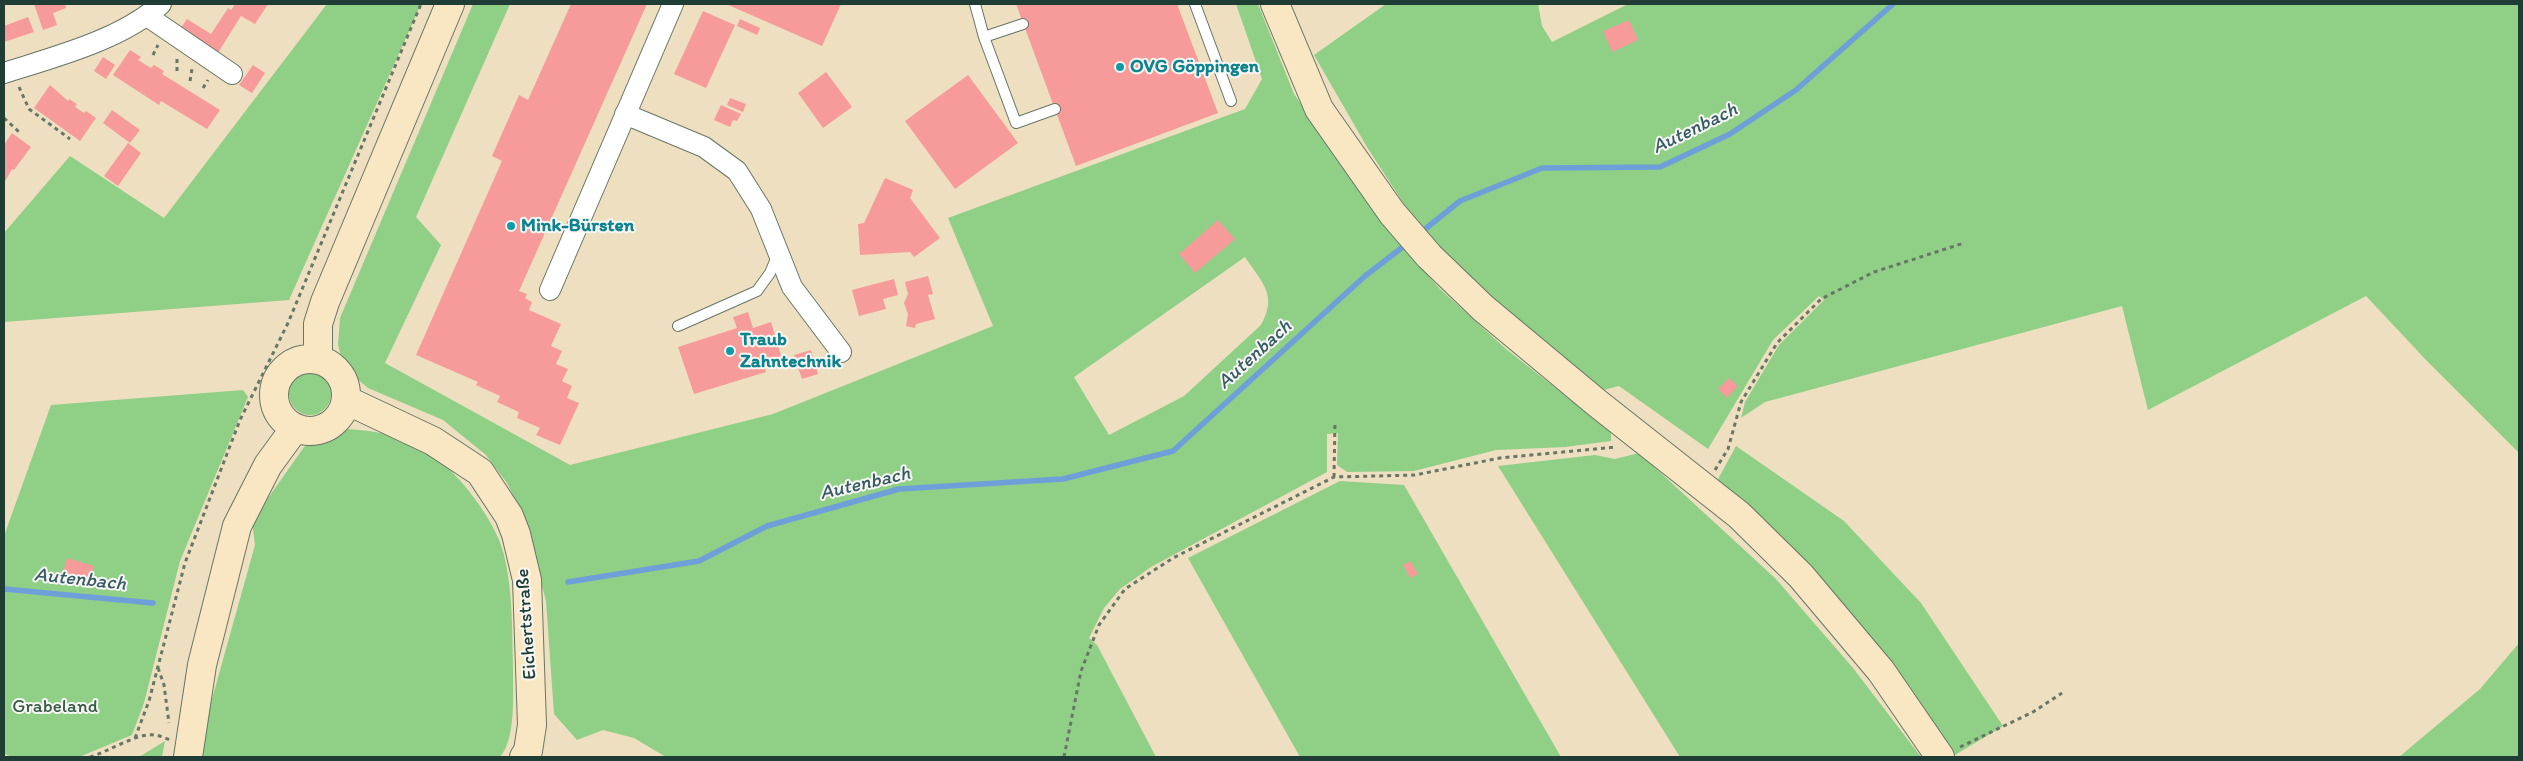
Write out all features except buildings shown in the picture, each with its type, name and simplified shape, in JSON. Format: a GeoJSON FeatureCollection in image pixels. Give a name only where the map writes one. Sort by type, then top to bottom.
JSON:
{"type":"FeatureCollection","features":[{"type":"Feature","properties":{"kind":"street"},"geometry":{"type":"LineString","coordinates":[[318,360],[318,324],[325,302],[450,4]]}},
{"type":"Feature","properties":{"kind":"street"},"geometry":{"type":"LineString","coordinates":[[550,290],[673,4]]}},
{"type":"Feature","properties":{"kind":"street"},"geometry":{"type":"LineString","coordinates":[[1275,4],[1319,109],[1392,213],[1429,256],[1484,308],[1649,444],[1739,514],[1801,576],[1949,752]]}},
{"type":"Feature","properties":{"kind":"street"},"geometry":{"type":"LineString","coordinates":[[8,71],[113,34],[154,10],[232,74]]}},
{"type":"Feature","properties":{"kind":"street"},"geometry":{"type":"LineString","coordinates":[[625,114],[704,147],[737,171],[761,209],[792,286],[841,352]]}},
{"type":"Feature","properties":{"kind":"street"},"geometry":{"type":"LineString","coordinates":[[318,360],[337,370],[343,380],[346,400],[339,416],[327,427],[311,431],[295,428],[286,422],[277,410],[274,394],[275,383],[288,366],[297,361],[318,360]]}},
{"type":"Feature","properties":{"kind":"street","name":"Eichertstraße"},"geometry":{"type":"LineString","coordinates":[[346,400],[433,441],[480,472],[509,516],[516,534],[527,580],[532,725],[528,751],[524,757]]}},
{"type":"Feature","properties":{"kind":"street"},"geometry":{"type":"LineString","coordinates":[[188,757],[202,666],[237,526],[268,465],[295,428]]}},
{"type":"Feature","properties":{"kind":"lane"},"geometry":{"type":"LineString","coordinates":[[976,4],[984,37],[1016,123],[1055,109]]}},
{"type":"Feature","properties":{"kind":"lane"},"geometry":{"type":"LineString","coordinates":[[1195,4],[1230,101]]}},
{"type":"Feature","properties":{"kind":"lane"},"geometry":{"type":"LineString","coordinates":[[984,37],[1023,24]]}},
{"type":"Feature","properties":{"kind":"lane"},"geometry":{"type":"LineString","coordinates":[[678,326],[758,290],[770,273],[779,250]]}},
{"type":"Feature","properties":{"kind":"path"},"geometry":{"type":"LineString","coordinates":[[135,738],[149,701],[185,563],[240,420],[288,323],[421,4]]}},
{"type":"Feature","properties":{"kind":"path"},"geometry":{"type":"LineString","coordinates":[[8,71],[29,109],[70,139]]}},
{"type":"Feature","properties":{"kind":"path"},"geometry":{"type":"LineString","coordinates":[[4,118],[19,132]]}},
{"type":"Feature","properties":{"kind":"path"},"geometry":{"type":"LineString","coordinates":[[1705,488],[1728,449],[1741,402],[1777,343],[1821,299],[1874,272],[1964,243]]}},
{"type":"Feature","properties":{"kind":"path"},"geometry":{"type":"LineString","coordinates":[[1334,477],[1335,421]]}},
{"type":"Feature","properties":{"kind":"path"},"geometry":{"type":"LineString","coordinates":[[1064,757],[1081,671],[1099,625],[1111,606],[1126,589],[1173,558],[1334,477],[1415,475],[1500,458],[1649,444]]}},
{"type":"Feature","properties":{"kind":"path"},"geometry":{"type":"LineString","coordinates":[[90,757],[108,752],[135,738],[154,735],[172,740],[164,685],[158,667]]}},
{"type":"Feature","properties":{"kind":"path"},"geometry":{"type":"LineString","coordinates":[[1949,752],[2033,712],[2062,693]]}},
{"type":"Feature","properties":{"kind":"green space"},"geometry":{"type":"Polygon","coordinates":[[[327,4],[421,4],[289,300],[4,322],[4,233],[70,156],[164,218],[327,4]]]}},
{"type":"Feature","properties":{"kind":"green space"},"geometry":{"type":"Polygon","coordinates":[[[473,4],[510,4],[416,217],[441,245],[385,363],[570,465],[773,414],[993,326],[948,218],[1245,109],[1262,79],[1236,4],[1258,4],[1294,94],[1385,227],[1440,289],[1506,349],[1611,432],[1611,441],[1565,447],[1496,450],[1414,471],[1347,472],[1337,465],[1338,433],[1327,434],[1327,472],[1151,567],[1120,589],[1104,608],[1089,638],[1097,645],[1156,757],[666,757],[634,738],[603,730],[577,740],[554,714],[546,601],[524,517],[507,483],[486,455],[443,420],[368,388],[344,368],[338,345],[340,318],[473,4]],[[1245,257],[1074,377],[1109,435],[1184,396],[1261,325],[1266,314],[1268,297],[1262,282],[1245,257]]]}},
{"type":"Feature","properties":{"kind":"green space"},"geometry":{"type":"Polygon","coordinates":[[[1386,4],[1538,4],[1542,26],[1552,42],[1628,4],[2519,4],[2519,453],[2427,361],[2366,296],[2148,410],[2122,306],[1765,402],[1741,418],[1745,402],[1779,345],[1824,300],[1819,296],[1773,340],[1708,449],[1619,386],[1603,390],[1521,328],[1426,238],[1367,147],[1314,55],[1386,4]]]}},
{"type":"Feature","properties":{"kind":"green space"},"geometry":{"type":"Polygon","coordinates":[[[314,373],[322,376],[328,382],[331,394],[328,406],[322,412],[306,415],[298,412],[292,406],[289,390],[292,382],[298,376],[314,373]]]}},
{"type":"Feature","properties":{"kind":"green space","name":"Grabeland"},"geometry":{"type":"Polygon","coordinates":[[[243,390],[248,397],[180,561],[144,703],[132,735],[79,757],[12,757],[4,754],[4,536],[51,405],[243,390]]]}},
{"type":"Feature","properties":{"kind":"green space"},"geometry":{"type":"Polygon","coordinates":[[[347,429],[396,436],[414,443],[435,456],[460,480],[472,495],[493,526],[500,541],[511,597],[513,690],[509,739],[500,757],[203,757],[207,717],[255,545],[252,521],[304,447],[325,436],[347,429]]]}},
{"type":"Feature","properties":{"kind":"green space"},"geometry":{"type":"Polygon","coordinates":[[[1736,446],[1844,521],[1921,603],[2003,726],[1955,755],[1889,665],[1716,483],[1736,446]]]}},
{"type":"Feature","properties":{"kind":"green space"},"geometry":{"type":"Polygon","coordinates":[[[1639,453],[1776,579],[1853,668],[1921,757],[1680,757],[1498,466],[1595,455],[1615,459],[1639,453]]]}},
{"type":"Feature","properties":{"kind":"green space"},"geometry":{"type":"Polygon","coordinates":[[[1340,481],[1404,485],[1561,757],[1300,757],[1188,558],[1340,481]]]}},
{"type":"Feature","properties":{"kind":"green space"},"geometry":{"type":"Polygon","coordinates":[[[2519,643],[2519,757],[2399,757],[2480,689],[2519,643]]]}},
{"type":"Feature","properties":{"kind":"green space"},"geometry":{"type":"Polygon","coordinates":[[[165,741],[162,757],[139,757],[165,741]]]}},
{"type":"Feature","properties":{"kind":"waterway","name":"Autenbach"},"geometry":{"type":"LineString","coordinates":[[1419,234],[1460,201],[1542,168],[1660,167],[1730,134],[1796,90],[1893,4]]}},
{"type":"Feature","properties":{"kind":"waterway","name":"Autenbach"},"geometry":{"type":"LineString","coordinates":[[568,582],[699,561],[767,526],[899,489],[1063,479],[1173,451],[1365,276],[1408,243]]}},
{"type":"Feature","properties":{"kind":"waterway","name":"Autenbach"},"geometry":{"type":"LineString","coordinates":[[4,589],[153,603]]}},
{"type":"Feature","properties":{"kind":"place","name":"OVG Göppingen"},"geometry":{"type":"Point","coordinates":[1120,67]}},
{"type":"Feature","properties":{"kind":"place","name":"Mink-Bürsten"},"geometry":{"type":"Point","coordinates":[511,226]}},
{"type":"Feature","properties":{"kind":"place","name":"Traub Zahntechnik"},"geometry":{"type":"Point","coordinates":[730,351]}}]}
